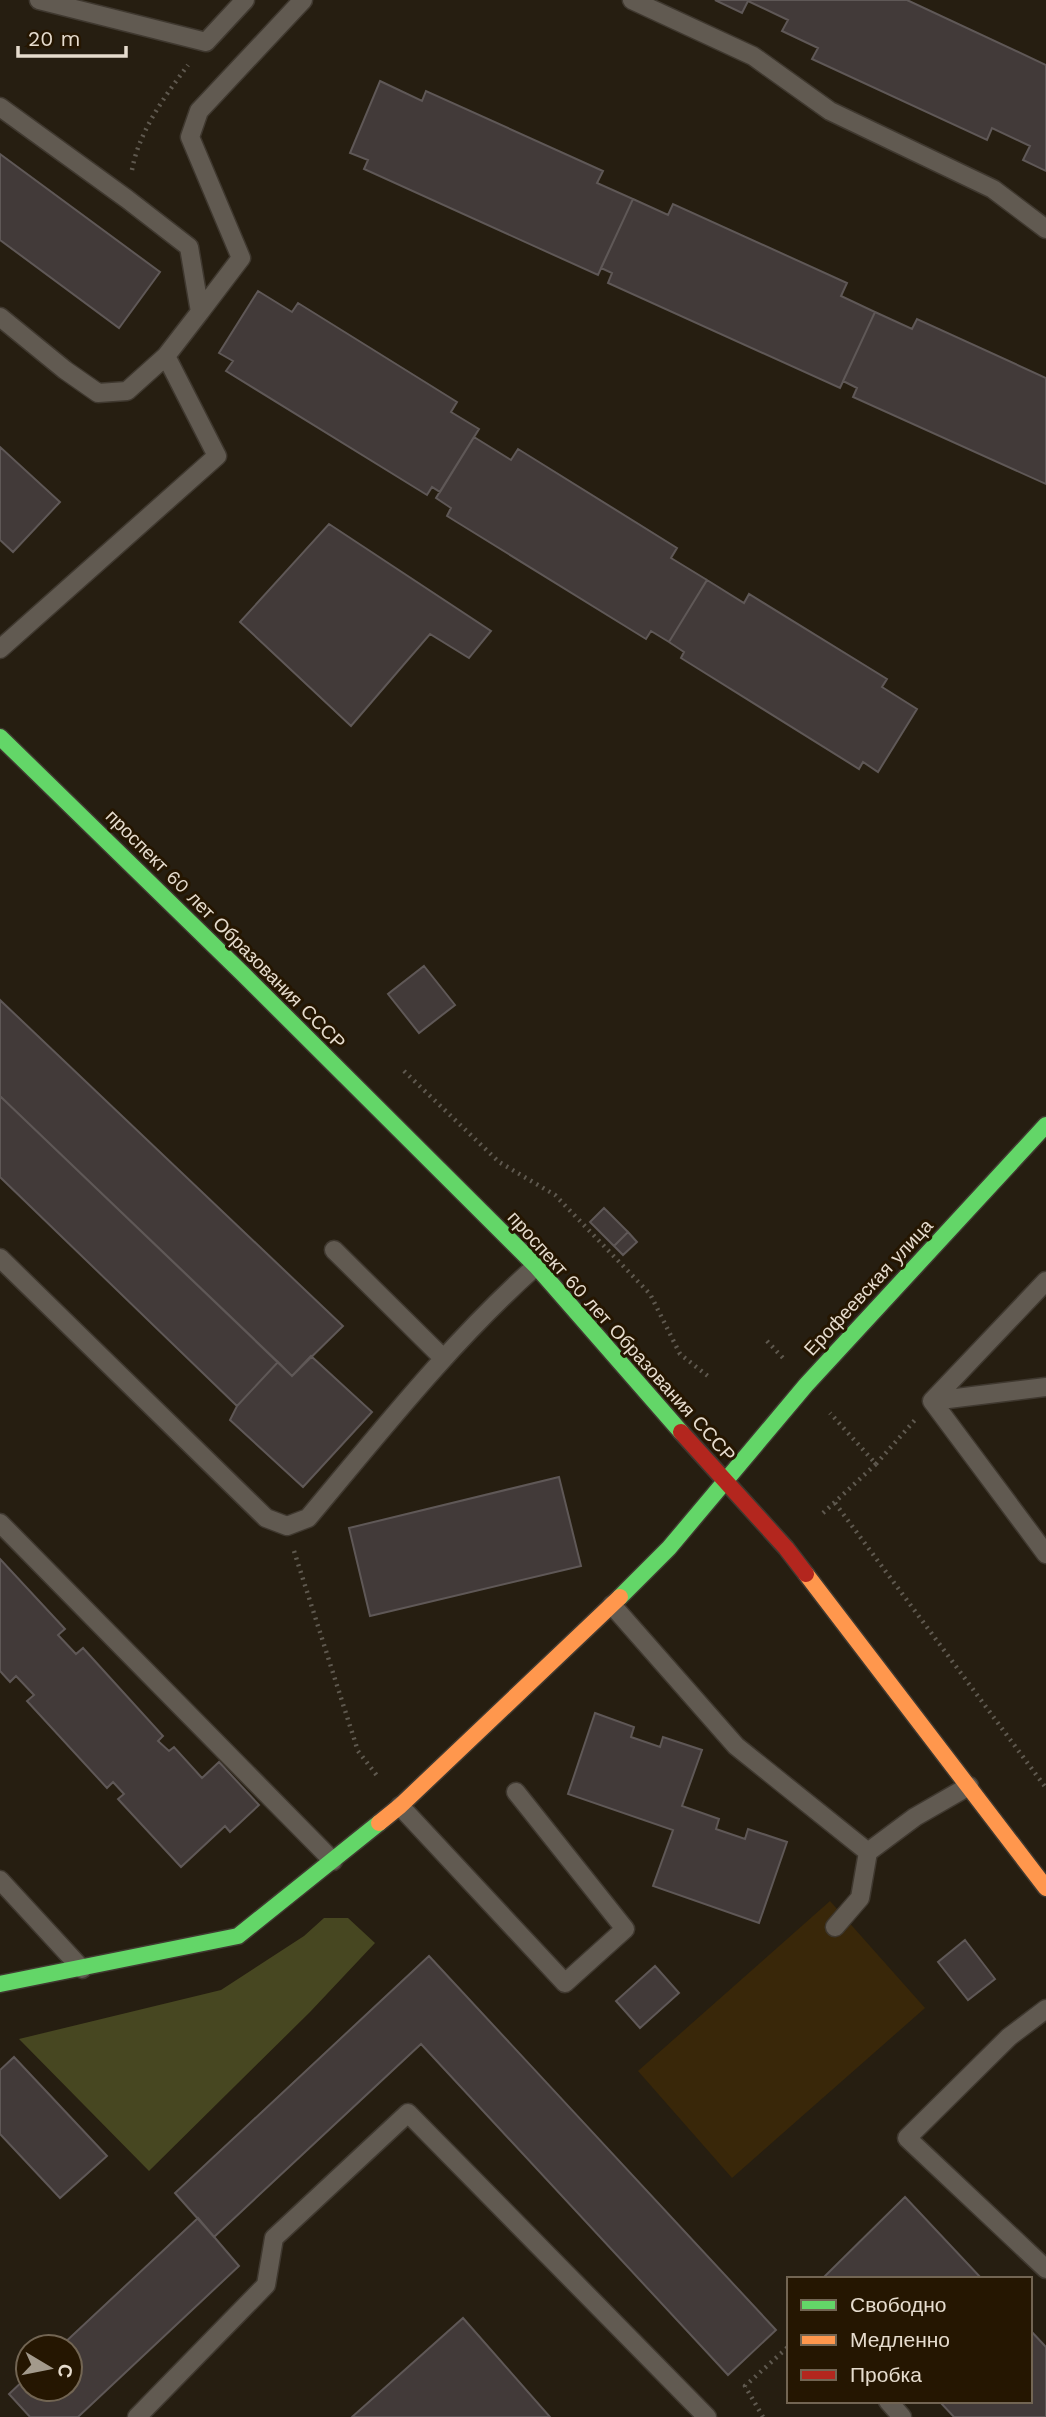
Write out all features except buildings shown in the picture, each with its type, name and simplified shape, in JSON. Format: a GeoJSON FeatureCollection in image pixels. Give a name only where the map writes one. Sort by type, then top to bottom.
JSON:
{"type":"FeatureCollection","features":[{"type":"Feature","properties":{"kind":"main road","name":"проспект 60 лет Образования СССР"},"geometry":{"type":"LineString","coordinates":[[0,737],[536,1266],[725,1483],[786,1548],[1046,1888]]}},
{"type":"Feature","properties":{"kind":"main road","name":"Ерофеевская улица"},"geometry":{"type":"LineString","coordinates":[[0,1984],[238,1936],[400,1806],[669,1548],[806,1385],[1046,1125]]}},
{"type":"Feature","properties":{"kind":"lane"},"geometry":{"type":"LineString","coordinates":[[39,0],[206,42],[245,0]]}},
{"type":"Feature","properties":{"kind":"lane"},"geometry":{"type":"LineString","coordinates":[[0,317],[97,393],[127,391],[166,355],[241,258],[190,137],[199,111],[303,0]]}},
{"type":"Feature","properties":{"kind":"lane"},"geometry":{"type":"LineString","coordinates":[[632,0],[753,56],[830,111],[993,189],[1046,229]]}},
{"type":"Feature","properties":{"kind":"lane"},"geometry":{"type":"LineString","coordinates":[[0,107],[127,198],[189,247],[200,312]]}},
{"type":"Feature","properties":{"kind":"lane"},"geometry":{"type":"LineString","coordinates":[[0,649],[217,456],[166,355]]}},
{"type":"Feature","properties":{"kind":"lane"},"geometry":{"type":"LineString","coordinates":[[334,1250],[443,1358]]}},
{"type":"Feature","properties":{"kind":"lane"},"geometry":{"type":"LineString","coordinates":[[0,1258],[266,1517],[287,1526],[308,1518],[443,1358],[490,1307],[536,1266]]}},
{"type":"Feature","properties":{"kind":"lane"},"geometry":{"type":"LineString","coordinates":[[932,1401],[1046,1281]]}},
{"type":"Feature","properties":{"kind":"lane"},"geometry":{"type":"LineString","coordinates":[[932,1401],[1046,1387]]}},
{"type":"Feature","properties":{"kind":"lane"},"geometry":{"type":"LineString","coordinates":[[932,1401],[1046,1554]]}},
{"type":"Feature","properties":{"kind":"lane"},"geometry":{"type":"LineString","coordinates":[[0,1522],[333,1861]]}},
{"type":"Feature","properties":{"kind":"lane"},"geometry":{"type":"LineString","coordinates":[[612,1605],[736,1746],[868,1852]]}},
{"type":"Feature","properties":{"kind":"lane"},"geometry":{"type":"LineString","coordinates":[[835,1927],[860,1898],[868,1852],[915,1817],[969,1786]]}},
{"type":"Feature","properties":{"kind":"lane"},"geometry":{"type":"LineString","coordinates":[[400,1806],[565,1983],[625,1929],[516,1792]]}},
{"type":"Feature","properties":{"kind":"lane"},"geometry":{"type":"LineString","coordinates":[[0,1880],[82,1969]]}},
{"type":"Feature","properties":{"kind":"lane"},"geometry":{"type":"LineString","coordinates":[[1046,2009],[1009,2037],[907,2138],[1046,2269]]}},
{"type":"Feature","properties":{"kind":"lane"},"geometry":{"type":"LineString","coordinates":[[137,2417],[267,2286],[274,2238],[408,2113],[707,2417]]}},
{"type":"Feature","properties":{"kind":"lane"},"geometry":{"type":"LineString","coordinates":[[890,2403],[902,2417]]}},
{"type":"Feature","properties":{"kind":"path"},"geometry":{"type":"LineString","coordinates":[[127,198],[134,158],[160,102],[206,42]]}},
{"type":"Feature","properties":{"kind":"path"},"geometry":{"type":"LineString","coordinates":[[404,1071],[499,1162],[555,1195],[650,1294],[680,1354],[709,1377]]}},
{"type":"Feature","properties":{"kind":"path"},"geometry":{"type":"LineString","coordinates":[[767,1341],[784,1360]]}},
{"type":"Feature","properties":{"kind":"path"},"geometry":{"type":"LineString","coordinates":[[823,1513],[876,1464],[932,1401]]}},
{"type":"Feature","properties":{"kind":"path"},"geometry":{"type":"LineString","coordinates":[[822,1405],[876,1464]]}},
{"type":"Feature","properties":{"kind":"path"},"geometry":{"type":"LineString","coordinates":[[835,1503],[1046,1788]]}},
{"type":"Feature","properties":{"kind":"path"},"geometry":{"type":"LineString","coordinates":[[287,1526],[358,1751],[400,1806]]}},
{"type":"Feature","properties":{"kind":"path"},"geometry":{"type":"LineString","coordinates":[[763,2417],[745,2386],[787,2348]]}},
{"type":"Feature","properties":{"kind":"shaded area"},"geometry":{"type":"Polygon","coordinates":[[[830,1901],[925,2008],[732,2178],[638,2071],[830,1901]]]}},
{"type":"Feature","properties":{"kind":"shaded area"},"geometry":{"type":"Polygon","coordinates":[[[324,1918],[348,1918],[375,1943],[310,2012],[149,2171],[19,2039],[221,1990],[304,1936],[324,1918]]]}},
{"type":"Feature","properties":{"kind":"traffic: fast"},"geometry":{"type":"LineString","coordinates":[[0,737],[536,1266],[681,1432]]}},
{"type":"Feature","properties":{"kind":"traffic: fast"},"geometry":{"type":"LineString","coordinates":[[620,1597],[669,1548],[806,1385],[1046,1125]]}},
{"type":"Feature","properties":{"kind":"traffic: fast"},"geometry":{"type":"LineString","coordinates":[[0,1984],[238,1936],[379,1823]]}},
{"type":"Feature","properties":{"kind":"traffic: slow"},"geometry":{"type":"LineString","coordinates":[[806,1574],[1046,1888]]}},
{"type":"Feature","properties":{"kind":"traffic: slow"},"geometry":{"type":"LineString","coordinates":[[379,1823],[620,1597]]}},
{"type":"Feature","properties":{"kind":"traffic: jam"},"geometry":{"type":"LineString","coordinates":[[681,1432],[786,1548],[806,1574]]}}]}
